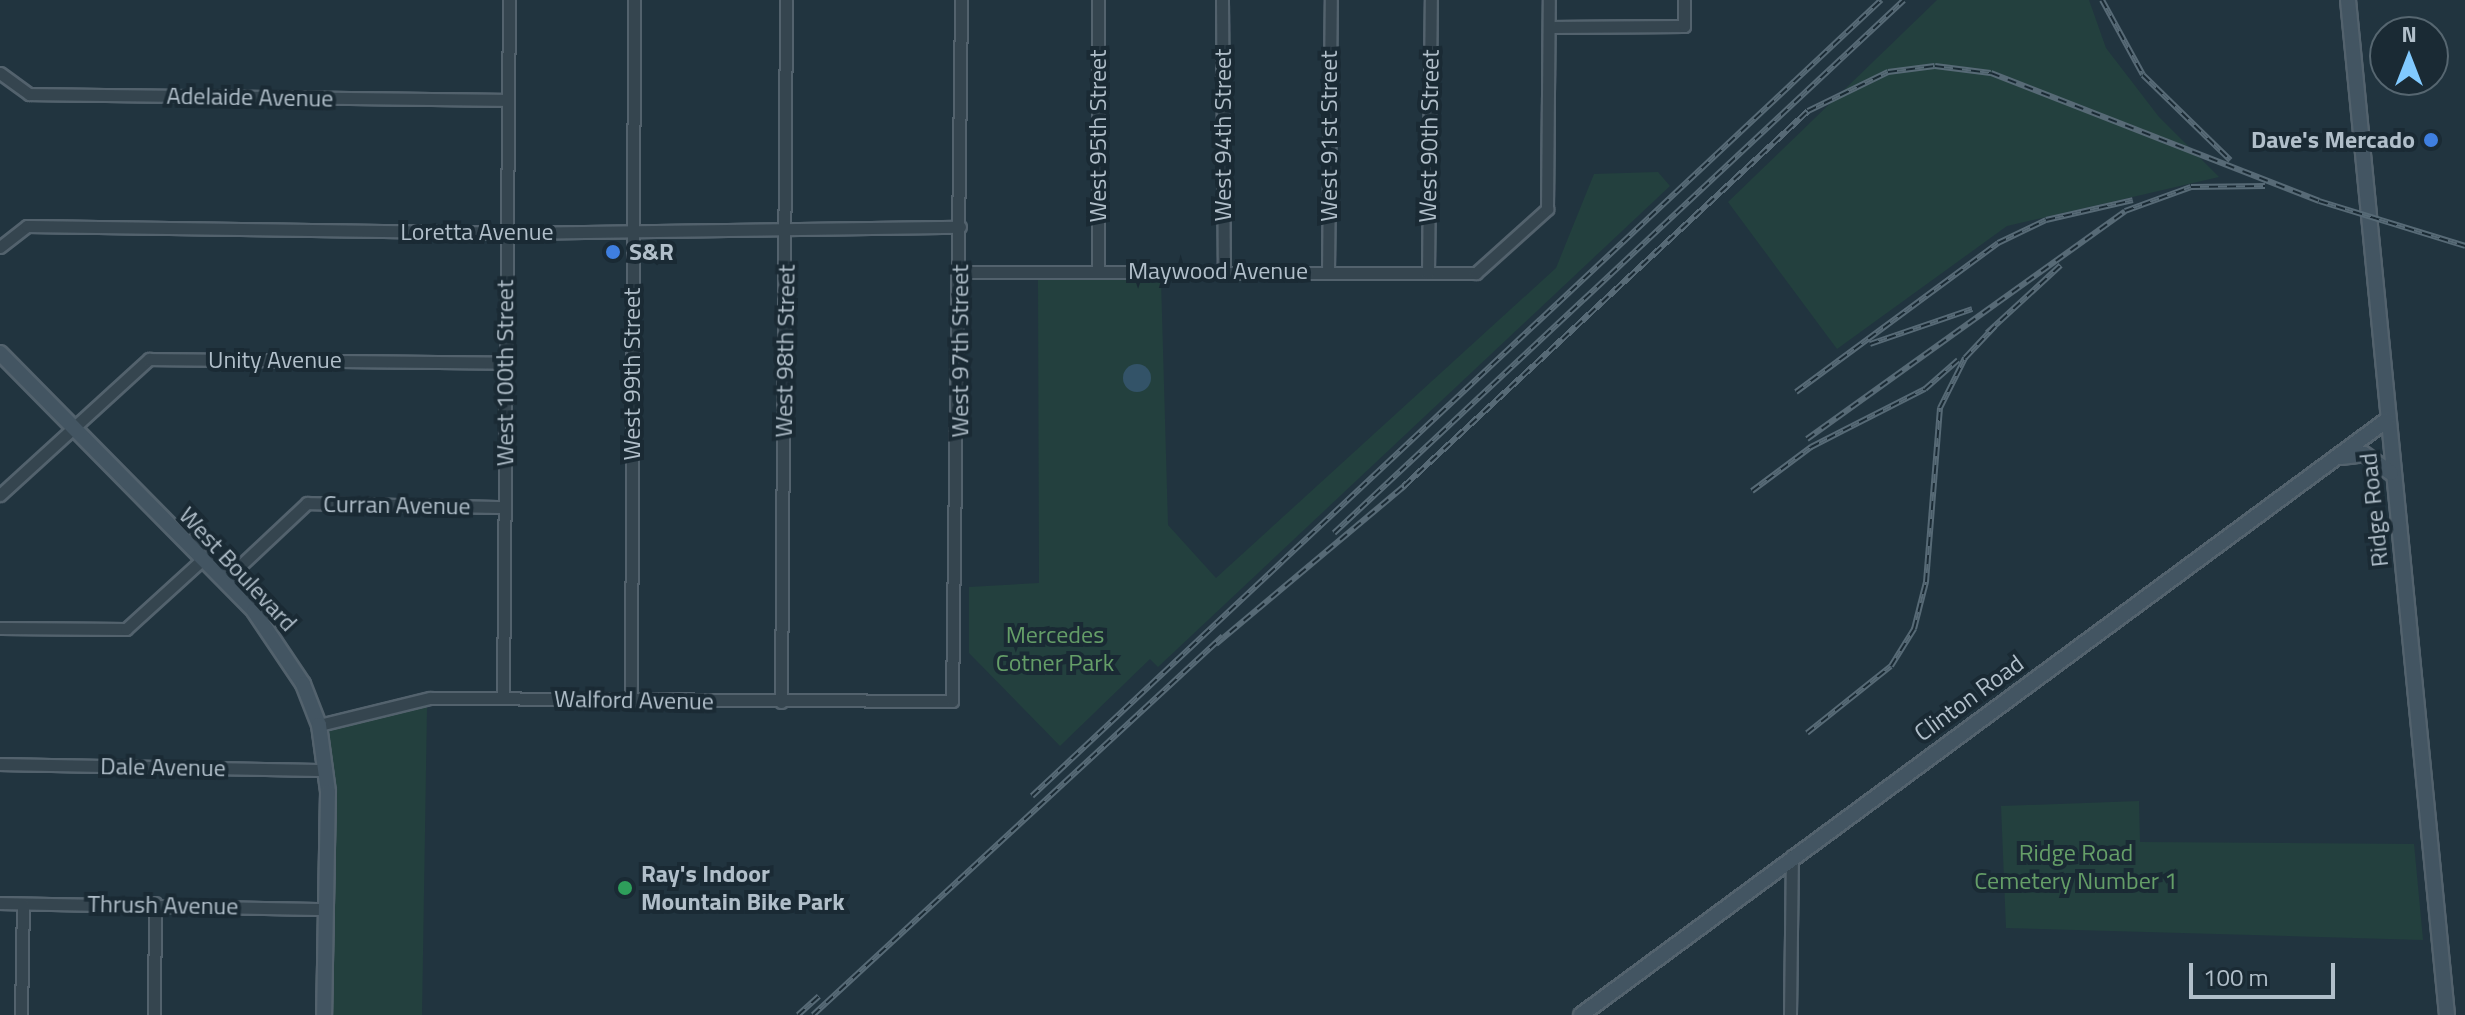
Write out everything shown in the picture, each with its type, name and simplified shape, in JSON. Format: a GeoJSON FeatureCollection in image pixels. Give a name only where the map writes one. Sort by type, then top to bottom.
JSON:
{"type":"FeatureCollection","features":[{"type":"Feature","properties":{"kind":"street","name":"West 100th Street"},"geometry":{"type":"LineString","coordinates":[[503,698],[509,0]]}},
{"type":"Feature","properties":{"kind":"street","name":"West 99th Street"},"geometry":{"type":"LineString","coordinates":[[631,701],[634,0]]}},
{"type":"Feature","properties":{"kind":"street","name":"West 98th Street"},"geometry":{"type":"LineString","coordinates":[[781,702],[786,0]]}},
{"type":"Feature","properties":{"kind":"street","name":"West 97th Street"},"geometry":{"type":"LineString","coordinates":[[952,701],[960,272],[961,0]]}},
{"type":"Feature","properties":{"kind":"street","name":"West 95th Street"},"geometry":{"type":"LineString","coordinates":[[1098,0],[1098,271]]}},
{"type":"Feature","properties":{"kind":"street","name":"West 94th Street"},"geometry":{"type":"LineString","coordinates":[[1222,0],[1224,270]]}},
{"type":"Feature","properties":{"kind":"street","name":"West 91st Street"},"geometry":{"type":"LineString","coordinates":[[1328,271],[1331,0]]}},
{"type":"Feature","properties":{"kind":"street","name":"West 90th Street"},"geometry":{"type":"LineString","coordinates":[[1428,273],[1431,0]]}},
{"type":"Feature","properties":{"kind":"street"},"geometry":{"type":"LineString","coordinates":[[1549,0],[1549,27],[1684,26],[1684,0]]}},
{"type":"Feature","properties":{"kind":"street","name":"Ridge Road"},"geometry":{"type":"LineString","coordinates":[[2348,0],[2447,1015]]}},
{"type":"Feature","properties":{"kind":"street","name":"Maywood Avenue"},"geometry":{"type":"LineString","coordinates":[[960,272],[1224,270],[1476,273],[1547,209],[1549,27]]}},
{"type":"Feature","properties":{"kind":"street","name":"Adelaide Avenue"},"geometry":{"type":"LineString","coordinates":[[0,73],[29,94],[507,100]]}},
{"type":"Feature","properties":{"kind":"street","name":"Loretta Avenue"},"geometry":{"type":"LineString","coordinates":[[0,247],[27,226],[507,233],[960,227]]}},
{"type":"Feature","properties":{"kind":"street","name":"West Boulevard"},"geometry":{"type":"LineString","coordinates":[[0,353],[203,559],[282,647],[319,725],[326,770],[324,1015]]}},
{"type":"Feature","properties":{"kind":"street","name":"Unity Avenue"},"geometry":{"type":"LineString","coordinates":[[0,495],[75,430],[149,359],[505,363]]}},
{"type":"Feature","properties":{"kind":"street","name":"Clinton Road"},"geometry":{"type":"LineString","coordinates":[[1581,1015],[1792,854],[2387,420]]}},
{"type":"Feature","properties":{"kind":"street"},"geometry":{"type":"LineString","coordinates":[[2329,462],[2364,454],[2392,475]]}},
{"type":"Feature","properties":{"kind":"street","name":"Curran Avenue"},"geometry":{"type":"LineString","coordinates":[[224,581],[307,503],[504,507]]}},
{"type":"Feature","properties":{"kind":"street"},"geometry":{"type":"LineString","coordinates":[[0,628],[126,629],[203,559]]}},
{"type":"Feature","properties":{"kind":"street","name":"Walford Avenue"},"geometry":{"type":"LineString","coordinates":[[319,725],[430,698],[952,701]]}},
{"type":"Feature","properties":{"kind":"street","name":"Dale Avenue"},"geometry":{"type":"LineString","coordinates":[[0,764],[326,770]]}},
{"type":"Feature","properties":{"kind":"street"},"geometry":{"type":"LineString","coordinates":[[1790,1015],[1792,854]]}},
{"type":"Feature","properties":{"kind":"street","name":"Thrush Avenue"},"geometry":{"type":"LineString","coordinates":[[0,903],[155,903],[325,909]]}},
{"type":"Feature","properties":{"kind":"street"},"geometry":{"type":"LineString","coordinates":[[154,1015],[155,903]]}},
{"type":"Feature","properties":{"kind":"street"},"geometry":{"type":"LineString","coordinates":[[21,1015],[23,904]]}},
{"type":"Feature","properties":{"kind":"green space"},"geometry":{"type":"Polygon","coordinates":[[[1937,0],[2089,0],[2106,48],[2159,117],[2219,177],[2007,226],[1837,349],[1728,202],[1937,0]]]}},
{"type":"Feature","properties":{"kind":"green space","name":"Mercedes Cotner Park"},"geometry":{"type":"Polygon","coordinates":[[[1658,172],[1670,186],[1158,667],[1150,659],[1060,746],[969,653],[969,587],[1039,583],[1038,280],[1161,280],[1168,525],[1216,578],[1556,268],[1594,174],[1658,172]]]}},
{"type":"Feature","properties":{"kind":"green space"},"geometry":{"type":"Polygon","coordinates":[[[427,707],[422,1015],[331,1015],[335,820],[325,730],[427,707]]]}},
{"type":"Feature","properties":{"kind":"green space","name":"Ridge Road Cemetery Number 1"},"geometry":{"type":"Polygon","coordinates":[[[2139,801],[2140,842],[2414,844],[2423,940],[2006,928],[2001,806],[2139,801]]]}},
{"type":"Feature","properties":{"kind":"water"},"geometry":{"type":"Polygon","coordinates":[[[1137,364],[1147,368],[1151,378],[1147,388],[1137,392],[1127,388],[1123,378],[1127,368],[1137,364]]]}},
{"type":"Feature","properties":{"kind":"railway"},"geometry":{"type":"LineString","coordinates":[[1032,796],[1881,0]]}},
{"type":"Feature","properties":{"kind":"railway"},"geometry":{"type":"LineString","coordinates":[[1334,533],[1904,0]]}},
{"type":"Feature","properties":{"kind":"railway"},"geometry":{"type":"LineString","coordinates":[[2102,0],[2143,75],[2230,160]]}},
{"type":"Feature","properties":{"kind":"railway"},"geometry":{"type":"LineString","coordinates":[[1216,644],[1404,486],[1808,111],[1888,72],[1935,66],[1991,73],[2319,201],[2465,246]]}},
{"type":"Feature","properties":{"kind":"railway"},"geometry":{"type":"LineString","coordinates":[[1807,439],[2125,211],[2191,187],[2265,186]]}},
{"type":"Feature","properties":{"kind":"railway"},"geometry":{"type":"LineString","coordinates":[[1796,392],[1998,243],[2046,220],[2133,200]]}},
{"type":"Feature","properties":{"kind":"railway"},"geometry":{"type":"LineString","coordinates":[[1987,333],[2061,265]]}},
{"type":"Feature","properties":{"kind":"railway"},"geometry":{"type":"LineString","coordinates":[[1870,344],[1972,309]]}},
{"type":"Feature","properties":{"kind":"railway"},"geometry":{"type":"LineString","coordinates":[[1807,733],[1891,666],[1914,629],[1926,582],[1940,408],[1965,358],[1995,326]]}},
{"type":"Feature","properties":{"kind":"railway"},"geometry":{"type":"LineString","coordinates":[[1752,491],[1811,447],[1925,389],[1958,360]]}},
{"type":"Feature","properties":{"kind":"railway"},"geometry":{"type":"LineString","coordinates":[[813,1015],[1223,636]]}},
{"type":"Feature","properties":{"kind":"railway"},"geometry":{"type":"LineString","coordinates":[[798,1015],[819,996]]}},
{"type":"Feature","properties":{"kind":"place","name":"Dave's Mercado"},"geometry":{"type":"Point","coordinates":[2431,140]}},
{"type":"Feature","properties":{"kind":"place","name":"S&R"},"geometry":{"type":"Point","coordinates":[613,252]}},
{"type":"Feature","properties":{"kind":"place","name":"Ray's Indoor Mountain Bike Park"},"geometry":{"type":"Point","coordinates":[625,888]}}]}
